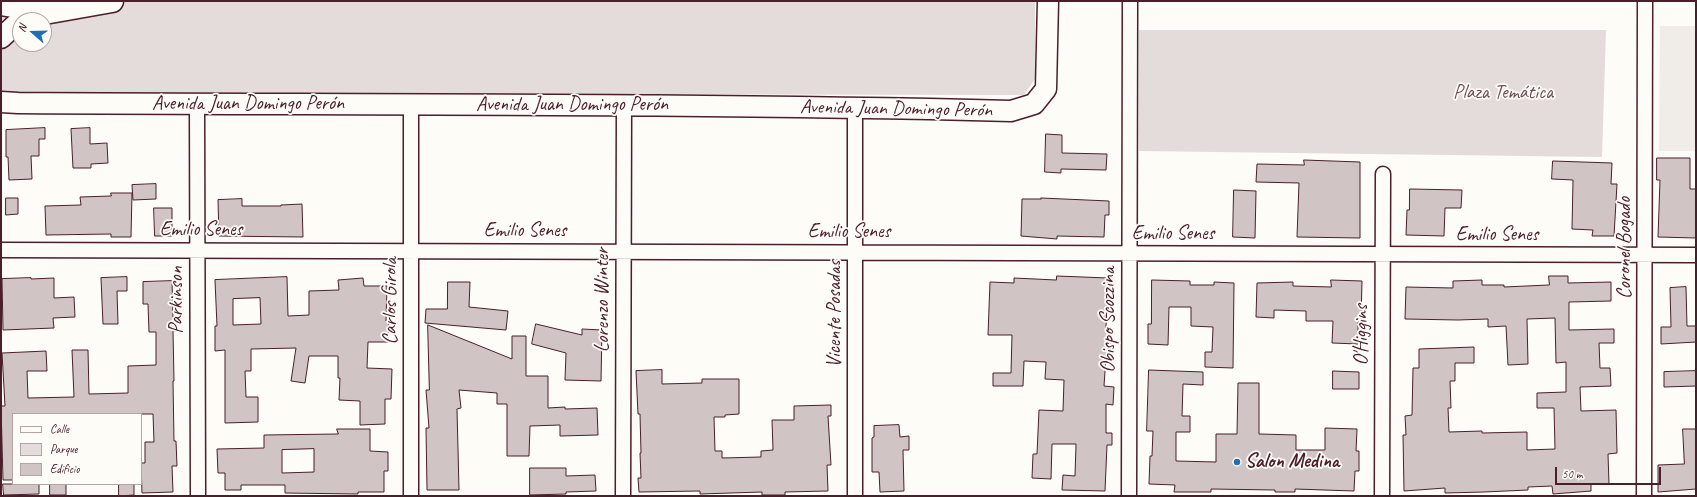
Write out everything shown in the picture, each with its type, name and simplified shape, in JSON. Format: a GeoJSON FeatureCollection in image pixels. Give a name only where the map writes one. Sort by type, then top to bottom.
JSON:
{"type":"FeatureCollection","features":[{"type":"Feature","properties":{"kind":"main road"},"geometry":{"type":"LineString","coordinates":[[1,4],[64,7],[112,1]]}},
{"type":"Feature","properties":{"kind":"main road","name":"Avenida Juan Domingo Perón"},"geometry":{"type":"LineString","coordinates":[[1,102],[412,106],[624,104],[1011,111],[1034,104],[1046,89],[1048,1]]}},
{"type":"Feature","properties":{"kind":"main road"},"geometry":{"type":"LineString","coordinates":[[50,12],[64,7]]}},
{"type":"Feature","properties":{"kind":"main road"},"geometry":{"type":"LineString","coordinates":[[1,38],[12,28]]}},
{"type":"Feature","properties":{"kind":"street","name":"Obispo Scozzina"},"geometry":{"type":"LineString","coordinates":[[1129,496],[1130,1]]}},
{"type":"Feature","properties":{"kind":"street","name":"Coronel Bogado"},"geometry":{"type":"LineString","coordinates":[[1644,496],[1645,1]]}},
{"type":"Feature","properties":{"kind":"street","name":"Parkinson"},"geometry":{"type":"LineString","coordinates":[[197,104],[196,250],[198,496]]}},
{"type":"Feature","properties":{"kind":"street","name":"Lorenzo Winter"},"geometry":{"type":"LineString","coordinates":[[623,496],[624,104]]}},
{"type":"Feature","properties":{"kind":"street","name":"Carlos Girola"},"geometry":{"type":"LineString","coordinates":[[411,496],[412,106]]}},
{"type":"Feature","properties":{"kind":"street","name":"Vicente Posadas"},"geometry":{"type":"LineString","coordinates":[[855,107],[855,496]]}},
{"type":"Feature","properties":{"kind":"street","name":"O'Higgins"},"geometry":{"type":"LineString","coordinates":[[1382,496],[1383,174]]}},
{"type":"Feature","properties":{"kind":"street","name":"Emilio Senes"},"geometry":{"type":"LineString","coordinates":[[1,250],[1696,255]]}},
{"type":"Feature","properties":{"kind":"shaded area"},"geometry":{"type":"Polygon","coordinates":[[[1660,26],[1696,26],[1696,151],[1659,151],[1660,26]]]}},
{"type":"Feature","properties":{"kind":"green space"},"geometry":{"type":"Polygon","coordinates":[[[1,1],[1035,1],[1035,79],[1024,95],[1,93],[1,1]]]}},
{"type":"Feature","properties":{"kind":"green space","name":"Plaza Temática"},"geometry":{"type":"Polygon","coordinates":[[[1139,30],[1606,30],[1602,157],[1139,151],[1139,30]]]}},
{"type":"Feature","properties":{"kind":"building"},"geometry":{"type":"Polygon","coordinates":[[[45,128],[45,139],[39,139],[39,156],[31,156],[32,179],[9,180],[8,157],[6,157],[6,130],[45,128]]]}},
{"type":"Feature","properties":{"kind":"building"},"geometry":{"type":"Polygon","coordinates":[[[90,128],[90,144],[107,143],[108,163],[91,164],[91,168],[73,168],[71,129],[90,128]]]}},
{"type":"Feature","properties":{"kind":"building"},"geometry":{"type":"Polygon","coordinates":[[[1046,134],[1062,135],[1062,153],[1107,154],[1106,170],[1061,169],[1061,173],[1045,172],[1046,134]]]}},
{"type":"Feature","properties":{"kind":"building"},"geometry":{"type":"Polygon","coordinates":[[[1657,158],[1690,158],[1690,189],[1696,189],[1696,238],[1658,237],[1660,180],[1657,180],[1657,158]]]}},
{"type":"Feature","properties":{"kind":"building"},"geometry":{"type":"Polygon","coordinates":[[[1304,160],[1360,162],[1360,238],[1297,237],[1299,183],[1256,182],[1257,164],[1304,165],[1304,160]]]}},
{"type":"Feature","properties":{"kind":"building"},"geometry":{"type":"Polygon","coordinates":[[[1553,161],[1612,163],[1611,184],[1617,184],[1614,236],[1592,236],[1593,230],[1572,229],[1573,180],[1552,179],[1553,161]]]}},
{"type":"Feature","properties":{"kind":"building"},"geometry":{"type":"Polygon","coordinates":[[[156,184],[156,199],[133,200],[132,185],[156,184]]]}},
{"type":"Feature","properties":{"kind":"building"},"geometry":{"type":"Polygon","coordinates":[[[1410,189],[1462,190],[1461,208],[1445,208],[1444,236],[1406,235],[1410,189]]]}},
{"type":"Feature","properties":{"kind":"building"},"geometry":{"type":"Polygon","coordinates":[[[1234,190],[1256,191],[1255,238],[1233,237],[1234,190]]]}},
{"type":"Feature","properties":{"kind":"building"},"geometry":{"type":"Polygon","coordinates":[[[111,193],[132,193],[131,237],[111,237],[111,234],[46,235],[45,206],[81,205],[80,197],[111,196],[111,193]]]}},
{"type":"Feature","properties":{"kind":"building"},"geometry":{"type":"Polygon","coordinates":[[[6,198],[18,198],[18,214],[6,215],[6,198]]]}},
{"type":"Feature","properties":{"kind":"building"},"geometry":{"type":"Polygon","coordinates":[[[1041,198],[1109,201],[1109,215],[1105,215],[1104,237],[1057,236],[1057,239],[1021,236],[1022,199],[1041,198]]]}},
{"type":"Feature","properties":{"kind":"building"},"geometry":{"type":"Polygon","coordinates":[[[242,199],[242,206],[281,206],[302,204],[303,237],[219,236],[218,200],[242,199]]]}},
{"type":"Feature","properties":{"kind":"building"},"geometry":{"type":"Polygon","coordinates":[[[154,208],[172,208],[172,236],[155,236],[154,208]]]}},
{"type":"Feature","properties":{"kind":"building"},"geometry":{"type":"Polygon","coordinates":[[[1057,276],[1108,278],[1106,328],[1111,328],[1110,356],[1106,356],[1104,386],[1114,387],[1113,405],[1106,404],[1106,433],[1112,433],[1112,445],[1107,445],[1105,491],[1062,490],[1063,475],[1075,476],[1076,444],[1052,444],[1051,479],[1032,478],[1033,454],[1037,454],[1039,410],[1063,411],[1064,380],[1045,379],[1046,362],[1024,361],[1023,386],[993,386],[993,373],[1011,373],[1012,335],[988,335],[990,282],[1014,283],[1014,278],[1056,280],[1057,276]]]}},
{"type":"Feature","properties":{"kind":"building"},"geometry":{"type":"Polygon","coordinates":[[[1549,276],[1568,276],[1568,283],[1611,282],[1611,301],[1569,302],[1569,330],[1614,329],[1614,343],[1599,343],[1600,368],[1610,368],[1611,386],[1580,387],[1581,411],[1616,410],[1617,453],[1608,454],[1609,484],[1591,484],[1591,491],[1553,494],[1552,486],[1528,487],[1528,490],[1484,492],[1445,493],[1445,488],[1404,491],[1403,435],[1406,435],[1405,416],[1412,415],[1413,368],[1419,368],[1419,349],[1474,347],[1474,363],[1455,363],[1455,381],[1450,381],[1451,408],[1448,408],[1449,432],[1527,432],[1527,450],[1555,449],[1554,408],[1537,408],[1537,393],[1566,392],[1566,362],[1556,363],[1555,318],[1527,319],[1528,364],[1508,365],[1506,326],[1488,327],[1488,319],[1405,319],[1406,287],[1453,288],[1453,281],[1482,280],[1482,285],[1504,285],[1504,287],[1549,285],[1549,276]]]}},
{"type":"Feature","properties":{"kind":"building"},"geometry":{"type":"Polygon","coordinates":[[[127,277],[127,291],[117,291],[118,324],[103,324],[101,278],[127,277]]]}},
{"type":"Feature","properties":{"kind":"building"},"geometry":{"type":"Polygon","coordinates":[[[287,277],[288,316],[309,315],[309,291],[339,290],[338,280],[363,278],[364,286],[387,286],[386,321],[389,321],[388,342],[368,342],[367,368],[392,369],[391,399],[385,399],[385,424],[360,425],[360,401],[339,400],[340,378],[338,378],[338,356],[309,356],[305,383],[291,381],[296,348],[251,349],[251,371],[245,371],[246,397],[258,397],[258,422],[225,423],[225,350],[215,351],[215,326],[217,326],[215,280],[287,277]],[[260,298],[233,299],[233,325],[261,324],[260,298]]]}},
{"type":"Feature","properties":{"kind":"building"},"geometry":{"type":"Polygon","coordinates":[[[54,278],[54,298],[74,297],[75,317],[53,318],[54,328],[3,330],[2,279],[54,278]]]}},
{"type":"Feature","properties":{"kind":"building"},"geometry":{"type":"Polygon","coordinates":[[[1152,280],[1190,281],[1190,285],[1214,285],[1214,282],[1234,283],[1233,368],[1205,367],[1205,352],[1212,352],[1213,327],[1191,326],[1191,307],[1169,307],[1168,345],[1148,344],[1148,324],[1151,324],[1152,280]]]}},
{"type":"Feature","properties":{"kind":"building"},"geometry":{"type":"Polygon","coordinates":[[[1331,280],[1362,281],[1361,322],[1358,322],[1358,344],[1332,343],[1333,321],[1306,321],[1306,311],[1274,310],[1274,318],[1256,317],[1257,283],[1293,282],[1293,286],[1331,287],[1331,280]]]}},
{"type":"Feature","properties":{"kind":"building"},"geometry":{"type":"Polygon","coordinates":[[[172,281],[173,317],[176,317],[176,331],[173,331],[173,381],[174,441],[176,441],[177,466],[172,466],[173,492],[142,493],[142,463],[145,463],[145,442],[154,442],[153,414],[142,413],[12,413],[12,480],[3,480],[1,406],[5,406],[2,353],[46,351],[47,371],[27,371],[28,398],[74,397],[72,350],[88,350],[89,394],[128,393],[128,366],[156,365],[156,332],[149,332],[148,304],[143,304],[143,282],[172,281]]]}},
{"type":"Feature","properties":{"kind":"building"},"geometry":{"type":"Polygon","coordinates":[[[448,282],[470,282],[469,307],[508,311],[506,330],[425,323],[426,309],[447,309],[448,282]]]}},
{"type":"Feature","properties":{"kind":"building"},"geometry":{"type":"Polygon","coordinates":[[[1686,287],[1687,326],[1696,326],[1696,342],[1661,344],[1661,327],[1671,327],[1670,288],[1686,287]]]}},
{"type":"Feature","properties":{"kind":"building"},"geometry":{"type":"Polygon","coordinates":[[[536,324],[582,335],[582,329],[602,330],[601,381],[565,380],[566,353],[532,344],[536,324]]]}},
{"type":"Feature","properties":{"kind":"building"},"geometry":{"type":"Polygon","coordinates":[[[428,325],[512,359],[512,336],[526,336],[526,376],[548,376],[548,408],[597,408],[598,435],[560,436],[560,425],[530,426],[529,456],[507,456],[507,404],[497,404],[497,393],[459,390],[461,408],[457,409],[459,490],[427,490],[426,428],[429,428],[426,390],[429,390],[428,325]]]}},
{"type":"Feature","properties":{"kind":"building"},"geometry":{"type":"Polygon","coordinates":[[[662,370],[662,384],[702,383],[702,379],[739,379],[739,414],[725,415],[725,417],[714,417],[715,451],[722,451],[722,458],[761,457],[761,451],[773,450],[772,420],[794,420],[794,406],[831,405],[831,416],[828,416],[831,465],[827,465],[828,491],[785,492],[785,495],[762,495],[762,492],[700,494],[700,491],[639,492],[638,478],[641,478],[641,453],[640,414],[638,414],[636,371],[662,370]]]}},
{"type":"Feature","properties":{"kind":"building"},"geometry":{"type":"Polygon","coordinates":[[[1149,370],[1203,372],[1203,385],[1183,384],[1182,416],[1190,416],[1190,432],[1176,432],[1176,461],[1216,462],[1216,434],[1237,434],[1238,383],[1259,383],[1259,434],[1296,435],[1296,450],[1325,450],[1325,428],[1357,429],[1356,451],[1359,451],[1359,471],[1355,471],[1354,491],[1295,489],[1295,492],[1275,492],[1275,490],[1211,489],[1211,492],[1174,492],[1175,485],[1149,484],[1153,431],[1147,431],[1149,370]]]}},
{"type":"Feature","properties":{"kind":"building"},"geometry":{"type":"Polygon","coordinates":[[[1333,371],[1359,372],[1359,389],[1333,389],[1333,371]]]}},
{"type":"Feature","properties":{"kind":"building"},"geometry":{"type":"Polygon","coordinates":[[[1696,371],[1696,386],[1664,387],[1664,372],[1696,371]]]}},
{"type":"Feature","properties":{"kind":"building"},"geometry":{"type":"Polygon","coordinates":[[[899,425],[900,437],[909,436],[909,450],[903,450],[904,491],[880,492],[879,472],[872,472],[872,438],[874,437],[874,426],[899,425]]]}},
{"type":"Feature","properties":{"kind":"building"},"geometry":{"type":"Polygon","coordinates":[[[337,429],[370,429],[370,451],[388,452],[388,471],[384,471],[384,492],[358,492],[358,494],[285,493],[285,485],[241,485],[241,490],[225,490],[225,473],[218,473],[217,449],[264,448],[264,435],[338,434],[337,429]],[[314,449],[282,450],[282,473],[314,472],[314,449]]]}},
{"type":"Feature","properties":{"kind":"building"},"geometry":{"type":"Polygon","coordinates":[[[1683,429],[1696,429],[1696,489],[1658,492],[1658,465],[1684,464],[1683,429]]]}},
{"type":"Feature","properties":{"kind":"building"},"geometry":{"type":"Polygon","coordinates":[[[530,468],[566,468],[566,476],[595,475],[596,491],[530,495],[530,468]]]}},
{"type":"Feature","properties":{"kind":"building"},"geometry":{"type":"Polygon","coordinates":[[[3,484],[39,485],[39,494],[4,495],[3,484]]]}},
{"type":"Feature","properties":{"kind":"building"},"geometry":{"type":"Polygon","coordinates":[[[50,485],[66,485],[66,495],[50,495],[50,485]]]}},
{"type":"Feature","properties":{"kind":"building"},"geometry":{"type":"Polygon","coordinates":[[[119,485],[134,485],[134,495],[119,496],[119,485]]]}},
{"type":"Feature","properties":{"kind":"place","name":"Salon Medina"},"geometry":{"type":"Point","coordinates":[1237,462]}}]}
